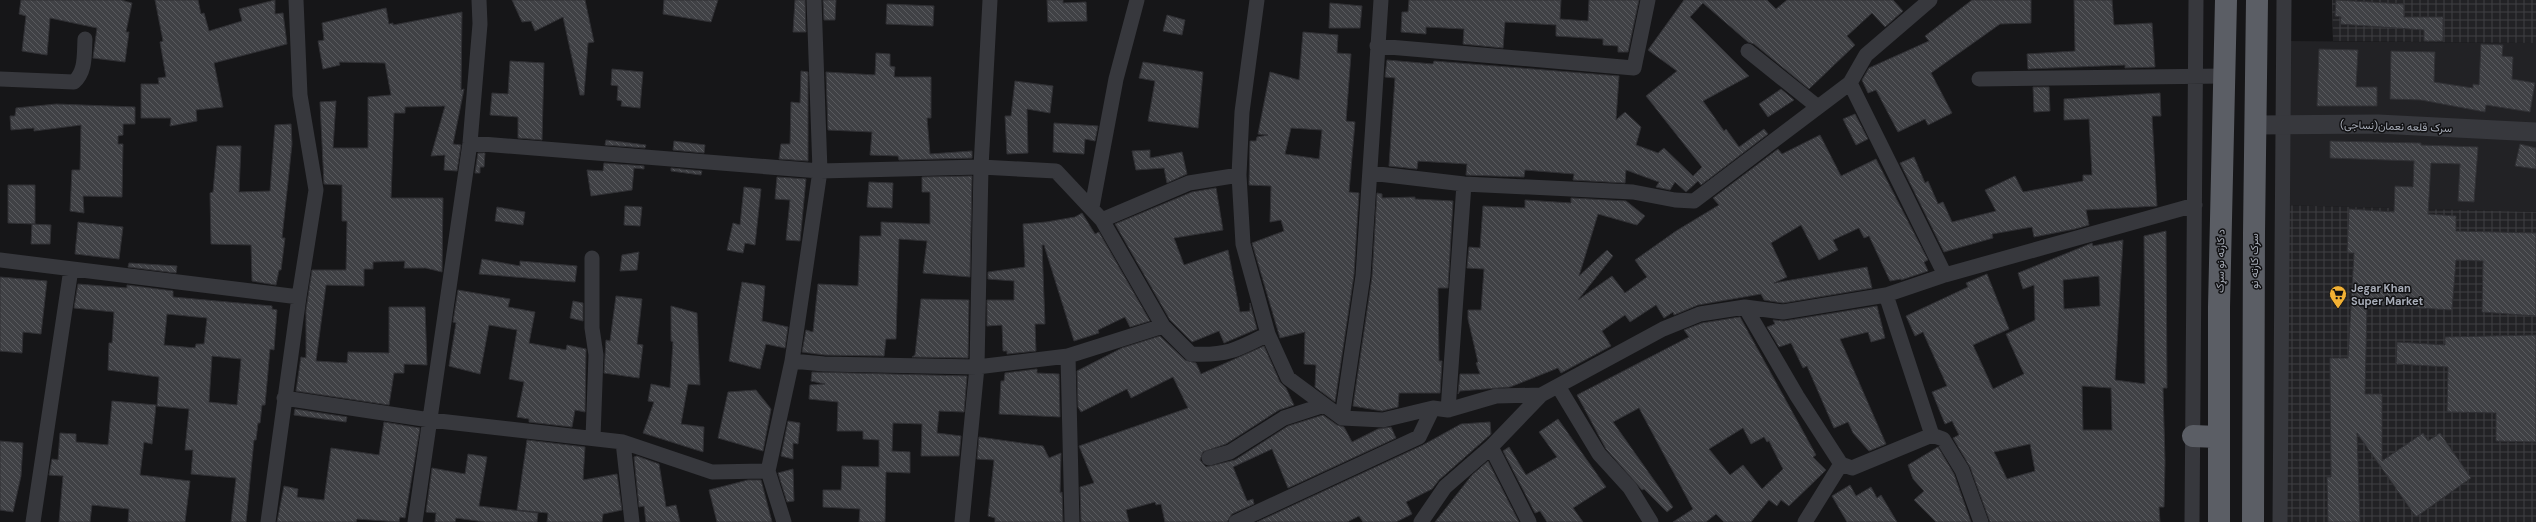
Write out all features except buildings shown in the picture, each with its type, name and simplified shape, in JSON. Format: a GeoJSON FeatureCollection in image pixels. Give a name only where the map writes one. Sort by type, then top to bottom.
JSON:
{"type":"FeatureCollection","features":[{"type":"Feature","properties":{"kind":"highway","name":"د کارته نو سړک"},"geometry":{"type":"LineString","coordinates":[[2219,522],[2218,437],[2220,231],[2226,0]]}},
{"type":"Feature","properties":{"kind":"highway","name":"سرک کارته نو"},"geometry":{"type":"LineString","coordinates":[[2253,522],[2254,233],[2257,0]]}},
{"type":"Feature","properties":{"kind":"highway"},"geometry":{"type":"LineString","coordinates":[[2220,231],[2254,233]]}},
{"type":"Feature","properties":{"kind":"highway"},"geometry":{"type":"LineString","coordinates":[[2193,436],[2218,437]]}},
{"type":"Feature","properties":{"kind":"street"},"geometry":{"type":"LineString","coordinates":[[268,522],[284,398],[316,190],[300,95],[296,0]]}},
{"type":"Feature","properties":{"kind":"street"},"geometry":{"type":"LineString","coordinates":[[415,522],[470,143],[480,24],[479,0]]}},
{"type":"Feature","properties":{"kind":"street"},"geometry":{"type":"LineString","coordinates":[[784,522],[768,470],[792,361],[820,171],[814,0]]}},
{"type":"Feature","properties":{"kind":"street"},"geometry":{"type":"LineString","coordinates":[[962,522],[977,367],[980,167],[990,0]]}},
{"type":"Feature","properties":{"kind":"street"},"geometry":{"type":"LineString","coordinates":[[1092,207],[1116,79],[1137,0]]}},
{"type":"Feature","properties":{"kind":"street"},"geometry":{"type":"LineString","coordinates":[[1257,0],[1242,112],[1239,175],[1243,244],[1268,334],[1288,378],[1342,418],[1383,420],[1433,408],[1448,410],[1496,396],[1541,395]]}},
{"type":"Feature","properties":{"kind":"street"},"geometry":{"type":"LineString","coordinates":[[1342,418],[1363,276],[1381,0]]}},
{"type":"Feature","properties":{"kind":"street"},"geometry":{"type":"LineString","coordinates":[[1377,46],[1634,68],[1648,0]]}},
{"type":"Feature","properties":{"kind":"street"},"geometry":{"type":"LineString","coordinates":[[2192,522],[2196,0]]}},
{"type":"Feature","properties":{"kind":"street"},"geometry":{"type":"LineString","coordinates":[[2280,522],[2281,126],[2284,0]]}},
{"type":"Feature","properties":{"kind":"street"},"geometry":{"type":"LineString","coordinates":[[1370,173],[1464,184],[1633,192],[1675,200],[1694,200],[1850,83],[1866,55],[1922,2]]}},
{"type":"Feature","properties":{"kind":"street"},"geometry":{"type":"LineString","coordinates":[[0,79],[74,82],[83,69],[85,39]]}},
{"type":"Feature","properties":{"kind":"street"},"geometry":{"type":"LineString","coordinates":[[1748,51],[1818,107]]}},
{"type":"Feature","properties":{"kind":"street"},"geometry":{"type":"LineString","coordinates":[[1979,79],[2224,76]]}},
{"type":"Feature","properties":{"kind":"street"},"geometry":{"type":"LineString","coordinates":[[1850,83],[1945,274]]}},
{"type":"Feature","properties":{"kind":"street","name":"سرک قلعه نعمان(نساجی)"},"geometry":{"type":"LineString","coordinates":[[2256,125],[2281,126],[2378,124],[2536,132]]}},
{"type":"Feature","properties":{"kind":"street"},"geometry":{"type":"LineString","coordinates":[[470,143],[820,171],[980,167],[1056,171],[1092,207],[1102,220],[1163,326],[1191,354],[1215,356],[1232,352],[1268,334]]}},
{"type":"Feature","properties":{"kind":"street"},"geometry":{"type":"LineString","coordinates":[[1102,220],[1189,183],[1239,175]]}},
{"type":"Feature","properties":{"kind":"street"},"geometry":{"type":"LineString","coordinates":[[1448,410],[1464,184]]}},
{"type":"Feature","properties":{"kind":"street"},"geometry":{"type":"LineString","coordinates":[[1420,520],[1445,487],[1490,447],[1541,395],[1663,329],[1700,314],[1746,307],[1783,312],[1886,294],[1945,274],[2195,205]]}},
{"type":"Feature","properties":{"kind":"street"},"geometry":{"type":"LineString","coordinates":[[592,258],[592,328],[596,355],[593,438]]}},
{"type":"Feature","properties":{"kind":"street"},"geometry":{"type":"LineString","coordinates":[[0,260],[299,297]]}},
{"type":"Feature","properties":{"kind":"street"},"geometry":{"type":"LineString","coordinates":[[32,522],[71,269]]}},
{"type":"Feature","properties":{"kind":"street"},"geometry":{"type":"LineString","coordinates":[[1886,294],[1932,435]]}},
{"type":"Feature","properties":{"kind":"street"},"geometry":{"type":"LineString","coordinates":[[1746,307],[1797,396],[1841,464],[1852,468],[1932,435],[1943,439],[1962,470],[1981,522]]}},
{"type":"Feature","properties":{"kind":"street"},"geometry":{"type":"LineString","coordinates":[[792,361],[977,367],[1068,356],[1163,326]]}},
{"type":"Feature","properties":{"kind":"street"},"geometry":{"type":"LineString","coordinates":[[1068,356],[1072,522]]}},
{"type":"Feature","properties":{"kind":"street"},"geometry":{"type":"LineString","coordinates":[[1558,386],[1600,454],[1630,488],[1651,522]]}},
{"type":"Feature","properties":{"kind":"street"},"geometry":{"type":"LineString","coordinates":[[284,398],[430,420],[623,442],[712,472],[768,470]]}},
{"type":"Feature","properties":{"kind":"street"},"geometry":{"type":"LineString","coordinates":[[1209,458],[1230,452],[1284,418],[1324,405]]}},
{"type":"Feature","properties":{"kind":"street"},"geometry":{"type":"LineString","coordinates":[[1236,522],[1420,437],[1433,408]]}},
{"type":"Feature","properties":{"kind":"street"},"geometry":{"type":"LineString","coordinates":[[623,442],[632,522]]}},
{"type":"Feature","properties":{"kind":"street"},"geometry":{"type":"LineString","coordinates":[[1490,447],[1529,522]]}},
{"type":"Feature","properties":{"kind":"street"},"geometry":{"type":"LineString","coordinates":[[1805,522],[1841,464]]}},
{"type":"Feature","properties":{"kind":"shaded area"},"geometry":{"type":"Polygon","coordinates":[[[2332,0],[2536,0],[2536,43],[2333,41],[2332,0]]]}},
{"type":"Feature","properties":{"kind":"shaded area"},"geometry":{"type":"Polygon","coordinates":[[[2283,41],[2536,43],[2536,212],[2281,205],[2283,41]]]}},
{"type":"Feature","properties":{"kind":"shaded area"},"geometry":{"type":"Polygon","coordinates":[[[2281,205],[2536,212],[2536,522],[2280,522],[2281,205]]]}},
{"type":"Feature","properties":{"kind":"place","name":"Jegar Khan Super Market"},"geometry":{"type":"Point","coordinates":[2338,309]}}]}
